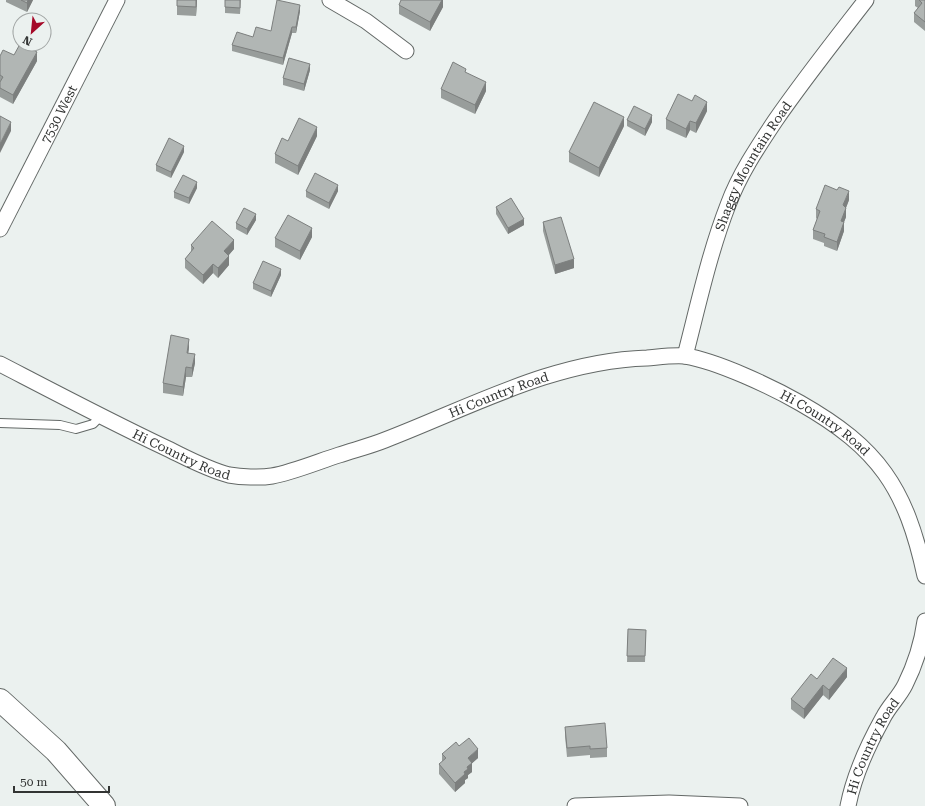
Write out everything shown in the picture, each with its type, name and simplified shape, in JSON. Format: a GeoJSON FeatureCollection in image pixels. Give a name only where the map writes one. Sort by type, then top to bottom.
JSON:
{"type":"FeatureCollection","features":[{"type":"Feature","properties":{"kind":"main road"},"geometry":{"type":"LineString","coordinates":[[0,700],[56,751],[104,806]]}},
{"type":"Feature","properties":{"kind":"street","name":"7530 West"},"geometry":{"type":"LineString","coordinates":[[0,229],[118,0]]}},
{"type":"Feature","properties":{"kind":"street"},"geometry":{"type":"LineString","coordinates":[[330,0],[366,22],[406,51]]}},
{"type":"Feature","properties":{"kind":"street","name":"Shaggy Mountain Road"},"geometry":{"type":"LineString","coordinates":[[685,356],[718,232],[740,177],[783,109],[866,0]]}},
{"type":"Feature","properties":{"kind":"street","name":"Hi Country Road"},"geometry":{"type":"LineString","coordinates":[[0,364],[101,416],[214,470],[232,476],[272,477],[384,440],[482,398],[583,365],[637,358],[685,356],[726,368],[792,398],[823,416],[850,435],[878,463],[894,487],[908,515],[917,538],[925,576]]}},
{"type":"Feature","properties":{"kind":"street","name":"Hi Country Road"},"geometry":{"type":"LineString","coordinates":[[848,806],[852,786],[862,762],[883,717],[905,686],[915,662],[925,621]]}},
{"type":"Feature","properties":{"kind":"street"},"geometry":{"type":"LineString","coordinates":[[575,806],[669,803],[740,806]]}},
{"type":"Feature","properties":{"kind":"lane"},"geometry":{"type":"LineString","coordinates":[[0,423],[60,425],[76,429],[93,424],[101,416]]}},
{"type":"Feature","properties":{"kind":"building"},"geometry":{"type":"Polygon","coordinates":[[[21,0],[28,0],[27,3],[21,0]]]}},
{"type":"Feature","properties":{"kind":"building"},"geometry":{"type":"Polygon","coordinates":[[[177,0],[196,0],[196,7],[177,6],[177,0]]]}},
{"type":"Feature","properties":{"kind":"building"},"geometry":{"type":"Polygon","coordinates":[[[225,0],[240,0],[240,8],[225,7],[225,0]]]}},
{"type":"Feature","properties":{"kind":"building"},"geometry":{"type":"Polygon","coordinates":[[[277,0],[300,5],[296,27],[292,27],[283,58],[232,45],[237,32],[253,37],[256,27],[271,31],[277,0]]]}},
{"type":"Feature","properties":{"kind":"building"},"geometry":{"type":"Polygon","coordinates":[[[401,0],[442,0],[430,22],[399,5],[401,0]]]}},
{"type":"Feature","properties":{"kind":"building"},"geometry":{"type":"Polygon","coordinates":[[[919,0],[925,0],[925,22],[914,13],[922,3],[919,0]]]}},
{"type":"Feature","properties":{"kind":"building"},"geometry":{"type":"Polygon","coordinates":[[[3,50],[14,55],[16,52],[37,52],[13,95],[0,88],[0,82],[3,77],[0,75],[0,56],[3,50]]]}},
{"type":"Feature","properties":{"kind":"building"},"geometry":{"type":"Polygon","coordinates":[[[289,58],[310,64],[304,84],[283,78],[289,58]]]}},
{"type":"Feature","properties":{"kind":"building"},"geometry":{"type":"Polygon","coordinates":[[[453,62],[466,69],[465,72],[486,82],[475,105],[441,89],[453,62]]]}},
{"type":"Feature","properties":{"kind":"building"},"geometry":{"type":"Polygon","coordinates":[[[678,94],[692,101],[695,95],[707,102],[696,123],[690,121],[686,129],[666,119],[678,94]]]}},
{"type":"Feature","properties":{"kind":"building"},"geometry":{"type":"Polygon","coordinates":[[[594,102],[624,117],[599,168],[569,152],[594,102]]]}},
{"type":"Feature","properties":{"kind":"building"},"geometry":{"type":"Polygon","coordinates":[[[634,106],[652,115],[645,129],[627,120],[634,106]]]}},
{"type":"Feature","properties":{"kind":"building"},"geometry":{"type":"Polygon","coordinates":[[[0,116],[11,122],[0,144],[0,116]]]}},
{"type":"Feature","properties":{"kind":"building"},"geometry":{"type":"Polygon","coordinates":[[[299,118],[317,127],[298,166],[275,154],[282,138],[288,141],[299,118]]]}},
{"type":"Feature","properties":{"kind":"building"},"geometry":{"type":"Polygon","coordinates":[[[169,138],[184,146],[171,172],[156,165],[169,138]]]}},
{"type":"Feature","properties":{"kind":"building"},"geometry":{"type":"Polygon","coordinates":[[[315,173],[338,185],[329,203],[306,191],[315,173]]]}},
{"type":"Feature","properties":{"kind":"building"},"geometry":{"type":"Polygon","coordinates":[[[183,175],[197,182],[189,198],[174,192],[183,175]]]}},
{"type":"Feature","properties":{"kind":"building"},"geometry":{"type":"Polygon","coordinates":[[[825,185],[837,190],[839,187],[849,191],[843,205],[846,208],[841,221],[844,222],[837,242],[824,237],[825,234],[813,230],[820,211],[816,209],[825,185]]]}},
{"type":"Feature","properties":{"kind":"building"},"geometry":{"type":"Polygon","coordinates":[[[511,198],[524,219],[508,228],[496,207],[511,198]]]}},
{"type":"Feature","properties":{"kind":"building"},"geometry":{"type":"Polygon","coordinates":[[[244,208],[256,214],[247,229],[236,223],[244,208]]]}},
{"type":"Feature","properties":{"kind":"building"},"geometry":{"type":"Polygon","coordinates":[[[288,215],[312,228],[300,251],[275,238],[288,215]]]}},
{"type":"Feature","properties":{"kind":"building"},"geometry":{"type":"Polygon","coordinates":[[[561,217],[574,259],[555,265],[543,222],[561,217]]]}},
{"type":"Feature","properties":{"kind":"building"},"geometry":{"type":"Polygon","coordinates":[[[212,221],[234,240],[224,251],[229,256],[218,268],[213,264],[203,275],[185,259],[194,248],[191,245],[212,221]]]}},
{"type":"Feature","properties":{"kind":"building"},"geometry":{"type":"Polygon","coordinates":[[[263,261],[281,269],[271,291],[253,283],[263,261]]]}},
{"type":"Feature","properties":{"kind":"building"},"geometry":{"type":"Polygon","coordinates":[[[171,335],[189,339],[187,353],[195,354],[192,368],[186,367],[183,387],[163,383],[171,335]]]}},
{"type":"Feature","properties":{"kind":"building"},"geometry":{"type":"Polygon","coordinates":[[[628,629],[646,630],[645,656],[627,656],[628,629]]]}},
{"type":"Feature","properties":{"kind":"building"},"geometry":{"type":"Polygon","coordinates":[[[833,658],[847,668],[829,690],[823,685],[804,709],[791,699],[811,674],[817,679],[833,658]]]}},
{"type":"Feature","properties":{"kind":"building"},"geometry":{"type":"Polygon","coordinates":[[[605,723],[607,748],[590,749],[590,746],[567,748],[565,727],[605,723]]]}},
{"type":"Feature","properties":{"kind":"building"},"geometry":{"type":"Polygon","coordinates":[[[469,738],[478,749],[468,758],[472,763],[467,767],[468,769],[464,772],[465,774],[455,783],[439,764],[446,758],[442,754],[456,742],[459,746],[469,738]]]}}]}
